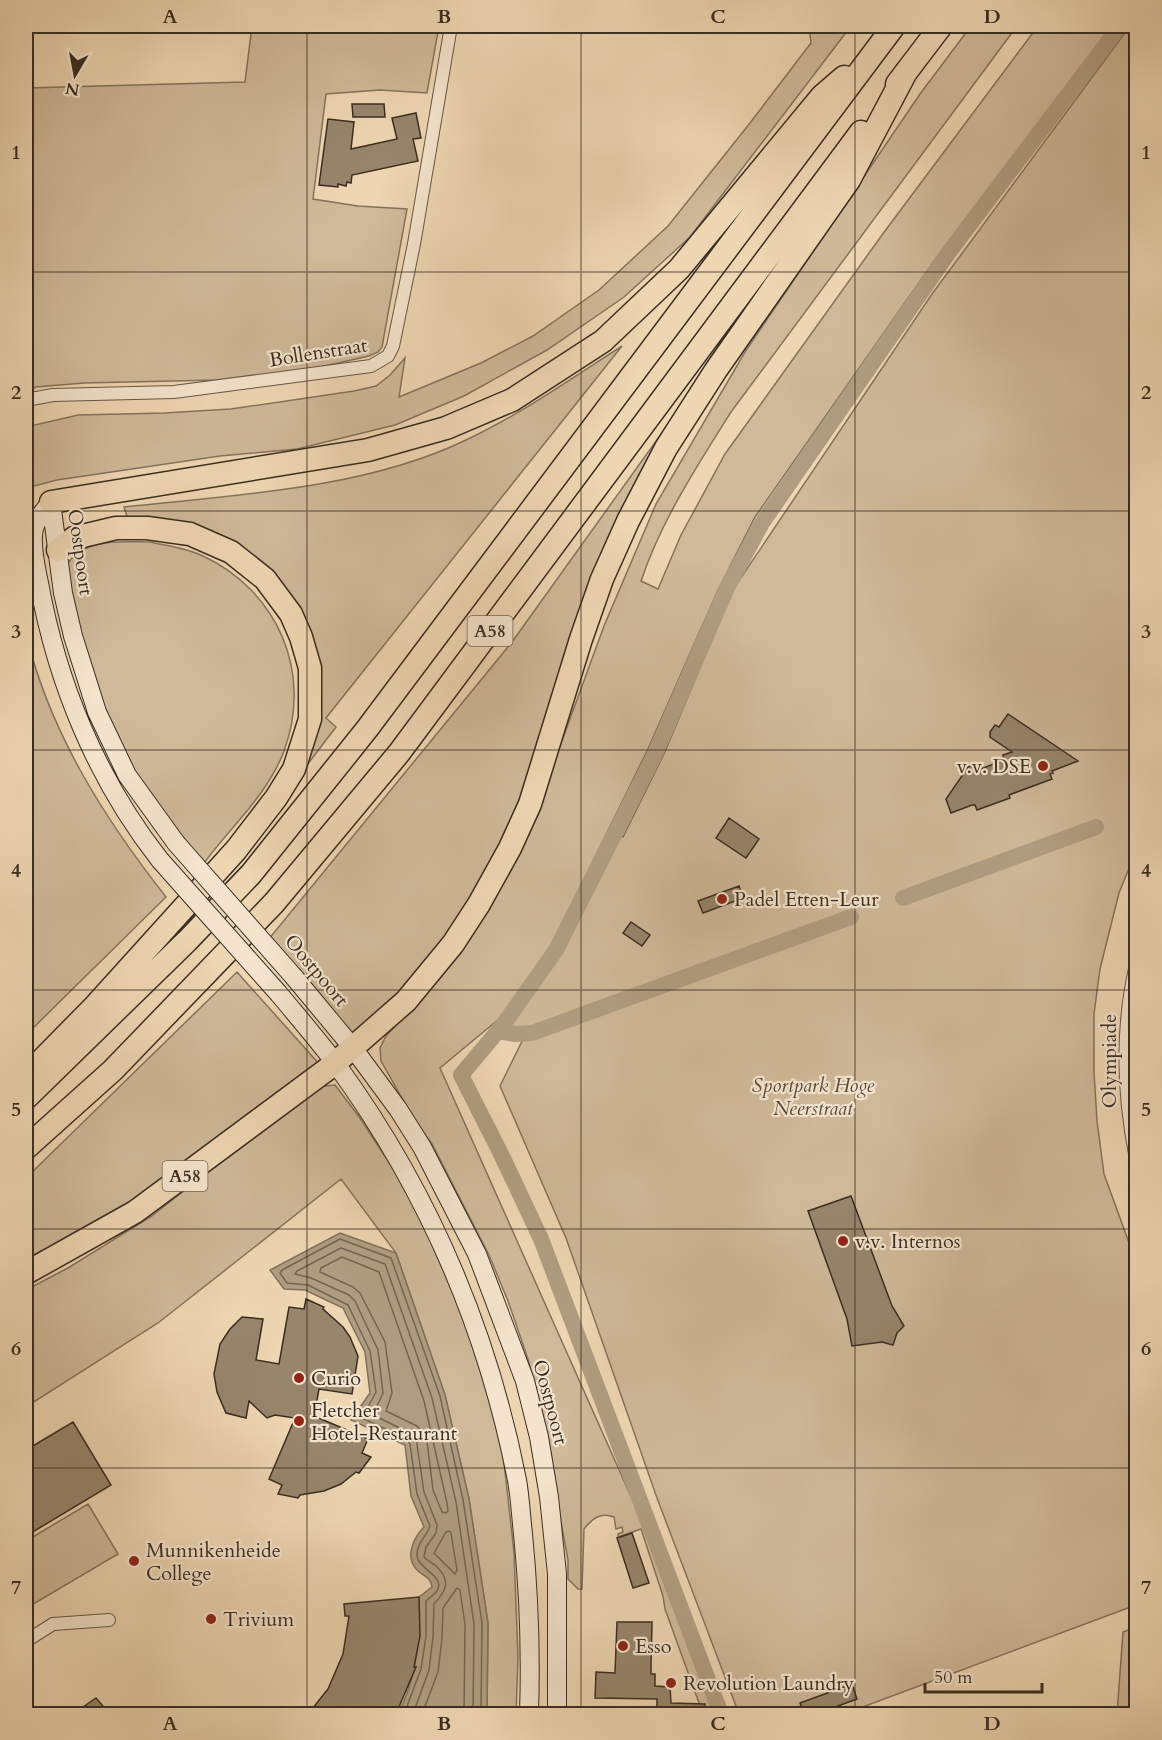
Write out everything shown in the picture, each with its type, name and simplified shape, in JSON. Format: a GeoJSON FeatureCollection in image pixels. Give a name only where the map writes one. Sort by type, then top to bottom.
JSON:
{"type":"FeatureCollection","features":[{"type":"Feature","properties":{"kind":"highway","name":"A58"},"geometry":{"type":"LineString","coordinates":[[26,1098],[187,941],[251,874],[367,729],[894,26]]}},
{"type":"Feature","properties":{"kind":"highway","name":"A58"},"geometry":{"type":"LineString","coordinates":[[26,1148],[113,1070],[274,903],[399,753],[941,26]]}},
{"type":"Feature","properties":{"kind":"highway","name":"A58"},"geometry":{"type":"LineString","coordinates":[[51,502],[368,450],[446,428],[512,400],[603,341],[679,269],[822,96],[877,49]]}},
{"type":"Feature","properties":{"kind":"highway","name":"A58"},"geometry":{"type":"LineString","coordinates":[[353,1048],[406,1001],[453,944],[479,904],[510,848],[530,804],[580,639],[602,579],[628,521],[666,448],[716,370],[849,180],[906,72]]}},
{"type":"Feature","properties":{"kind":"highway"},"geometry":{"type":"LineString","coordinates":[[26,1076],[94,1006],[236,850],[276,798],[294,769],[310,718],[310,668],[302,637],[291,614],[265,579],[231,552],[190,534],[147,528],[116,528],[74,538],[58,550]]}},
{"type":"Feature","properties":{"kind":"highway"},"geometry":{"type":"LineString","coordinates":[[336,1063],[353,1048]]}},
{"type":"Feature","properties":{"kind":"highway","name":"A58"},"geometry":{"type":"LineString","coordinates":[[26,1273],[135,1212],[336,1063]]}},
{"type":"Feature","properties":{"kind":"main road","name":"Oostpoort"},"geometry":{"type":"LineString","coordinates":[[51,502],[63,592],[73,636],[97,712],[127,775],[176,843],[294,977],[353,1048],[398,1109],[422,1147],[477,1254],[525,1381],[539,1437],[549,1497],[559,1607],[557,1714]]}},
{"type":"Feature","properties":{"kind":"main road","name":"Oostpoort"},"geometry":{"type":"LineString","coordinates":[[51,502],[33,529],[34,556],[46,623],[64,680],[89,745],[112,788],[147,844],[279,994],[336,1063],[387,1140],[416,1191],[448,1255],[476,1323],[498,1396],[517,1482],[528,1586],[531,1649],[529,1714]]}},
{"type":"Feature","properties":{"kind":"street","name":"Bollenstraat"},"geometry":{"type":"LineString","coordinates":[[26,400],[54,395],[174,392],[371,366],[388,356],[393,346],[414,244],[451,26]]}},
{"type":"Feature","properties":{"kind":"street","name":"Olympiade"},"geometry":{"type":"LineString","coordinates":[[1137,964],[1125,1073],[1129,1122],[1137,1159]]}},
{"type":"Feature","properties":{"kind":"street"},"geometry":{"type":"LineString","coordinates":[[26,1641],[53,1624],[109,1620]]}},
{"type":"Feature","properties":{"kind":"green space"},"geometry":{"type":"Polygon","coordinates":[[[252,26],[439,26],[427,93],[380,90],[326,94],[313,199],[358,206],[407,209],[382,347],[378,352],[369,356],[289,374],[217,380],[84,383],[36,387],[26,392],[26,88],[245,82],[252,26]]]}},
{"type":"Feature","properties":{"kind":"green space"},"geometry":{"type":"Polygon","coordinates":[[[809,26],[851,26],[690,237],[624,297],[547,350],[464,396],[395,425],[297,449],[220,456],[57,480],[26,488],[26,427],[78,415],[231,409],[354,391],[376,386],[390,375],[405,358],[399,397],[481,363],[533,336],[599,290],[668,226],[811,43],[809,26]]]}},
{"type":"Feature","properties":{"kind":"green space"},"geometry":{"type":"Polygon","coordinates":[[[971,26],[1017,26],[731,412],[669,515],[641,581],[658,589],[681,535],[725,454],[882,235],[1038,26],[1112,26],[934,261],[755,517],[718,590],[647,751],[544,961],[499,1019],[440,1068],[645,1528],[715,1714],[703,1714],[665,1609],[663,1596],[641,1529],[618,1537],[618,1534],[623,1532],[622,1527],[616,1529],[614,1517],[605,1515],[594,1519],[584,1529],[582,1589],[578,1589],[568,1579],[568,1560],[538,1398],[528,1359],[508,1301],[489,1255],[432,1144],[415,1121],[381,1061],[380,1048],[386,1036],[440,978],[465,943],[537,809],[604,626],[656,504],[745,352],[920,94],[971,26]]]}},
{"type":"Feature","properties":{"kind":"green space","name":"Sportpark Hoge Neerstraat"},"geometry":{"type":"Polygon","coordinates":[[[1130,26],[1136,26],[1136,851],[1119,893],[1100,969],[1094,1014],[1094,1072],[1104,1174],[1136,1262],[1136,1605],[844,1714],[739,1714],[657,1498],[566,1238],[500,1086],[528,1029],[513,1029],[507,1025],[507,1020],[551,965],[616,834],[623,837],[664,754],[732,591],[932,294],[1130,26]]]}},
{"type":"Feature","properties":{"kind":"green space"},"geometry":{"type":"Polygon","coordinates":[[[622,346],[326,718],[336,727],[291,786],[317,680],[258,566],[128,520],[124,507],[254,493],[343,480],[427,456],[466,440],[506,419],[546,396],[622,346]]]}},
{"type":"Feature","properties":{"kind":"green space"},"geometry":{"type":"Polygon","coordinates":[[[707,370],[670,432],[495,866],[420,972],[353,1037],[268,940],[512,642],[707,370]]]}},
{"type":"Feature","properties":{"kind":"green space"},"geometry":{"type":"Polygon","coordinates":[[[115,542],[150,542],[197,553],[229,571],[251,590],[269,613],[282,637],[291,664],[294,693],[292,722],[277,767],[258,797],[202,866],[143,787],[114,733],[79,638],[66,566],[82,550],[93,546],[115,542]]]}},
{"type":"Feature","properties":{"kind":"green space"},"geometry":{"type":"Polygon","coordinates":[[[26,634],[36,670],[64,740],[121,837],[166,897],[26,1035],[26,862],[28,855],[26,634]]]}},
{"type":"Feature","properties":{"kind":"green space"},"geometry":{"type":"Polygon","coordinates":[[[237,972],[320,1065],[158,1189],[26,1263],[26,1178],[237,972]]]}},
{"type":"Feature","properties":{"kind":"green space"},"geometry":{"type":"Polygon","coordinates":[[[335,1085],[360,1118],[403,1184],[442,1258],[480,1364],[502,1445],[514,1552],[518,1657],[516,1714],[487,1714],[488,1623],[469,1499],[445,1395],[396,1253],[341,1179],[158,1323],[26,1407],[26,1290],[68,1268],[152,1216],[315,1087],[335,1085]]]}},
{"type":"Feature","properties":{"kind":"green space"},"geometry":{"type":"Polygon","coordinates":[[[88,1504],[118,1554],[30,1606],[26,1599],[26,1541],[88,1504]]]}},
{"type":"Feature","properties":{"kind":"green space"},"geometry":{"type":"Polygon","coordinates":[[[1136,1627],[1136,1714],[1117,1714],[1123,1632],[1136,1627]]]}},
{"type":"Feature","properties":{"kind":"water"},"geometry":{"type":"Polygon","coordinates":[[[340,1233],[396,1253],[445,1395],[469,1499],[488,1623],[487,1714],[398,1714],[409,1687],[416,1658],[419,1597],[432,1587],[430,1581],[413,1565],[411,1559],[414,1542],[424,1527],[411,1496],[405,1445],[351,1420],[370,1393],[365,1352],[343,1308],[305,1290],[284,1289],[270,1270],[340,1233]]]}},
{"type":"Feature","properties":{"kind":"building"},"geometry":{"type":"Polygon","coordinates":[[[352,104],[384,104],[385,117],[353,117],[352,104]]]}},
{"type":"Feature","properties":{"kind":"building"},"geometry":{"type":"Polygon","coordinates":[[[416,113],[421,138],[413,139],[418,161],[352,175],[351,183],[347,182],[346,186],[319,185],[328,119],[354,122],[351,149],[397,139],[392,118],[416,113]]]}},
{"type":"Feature","properties":{"kind":"building"},"geometry":{"type":"Polygon","coordinates":[[[1008,714],[1078,761],[1052,771],[1053,773],[1050,774],[1052,779],[1009,795],[1010,798],[977,810],[975,805],[972,805],[951,813],[946,799],[968,767],[979,763],[981,769],[1004,760],[1003,755],[1012,752],[990,737],[990,732],[995,725],[999,727],[1008,714]]]}},
{"type":"Feature","properties":{"kind":"building"},"geometry":{"type":"Polygon","coordinates":[[[729,818],[759,839],[746,858],[716,838],[729,818]]]}},
{"type":"Feature","properties":{"kind":"building"},"geometry":{"type":"Polygon","coordinates":[[[739,886],[743,898],[703,913],[698,901],[739,886]]]}},
{"type":"Feature","properties":{"kind":"building"},"geometry":{"type":"Polygon","coordinates":[[[631,922],[650,935],[642,946],[623,933],[631,922]]]}},
{"type":"Feature","properties":{"kind":"building"},"geometry":{"type":"Polygon","coordinates":[[[851,1196],[892,1306],[904,1326],[897,1333],[893,1345],[882,1342],[852,1346],[847,1319],[808,1211],[851,1196]]]}},
{"type":"Feature","properties":{"kind":"building"},"geometry":{"type":"Polygon","coordinates":[[[306,1299],[324,1307],[323,1309],[343,1327],[358,1356],[352,1394],[319,1389],[314,1416],[368,1439],[362,1453],[371,1457],[359,1473],[356,1472],[341,1484],[324,1491],[300,1495],[298,1498],[278,1494],[282,1485],[269,1479],[295,1418],[275,1415],[267,1418],[249,1401],[246,1418],[226,1413],[217,1392],[214,1374],[220,1344],[242,1317],[263,1319],[256,1360],[279,1364],[289,1307],[304,1309],[306,1299]]]}},
{"type":"Feature","properties":{"kind":"building"},"geometry":{"type":"Polygon","coordinates":[[[73,1422],[111,1485],[26,1536],[26,1450],[73,1422]]]}},
{"type":"Feature","properties":{"kind":"building"},"geometry":{"type":"Polygon","coordinates":[[[632,1533],[649,1583],[633,1588],[617,1538],[632,1533]]]}},
{"type":"Feature","properties":{"kind":"building"},"geometry":{"type":"Polygon","coordinates":[[[419,1597],[420,1636],[414,1667],[416,1667],[396,1714],[308,1714],[328,1689],[343,1654],[349,1616],[345,1616],[344,1604],[419,1597]]]}},
{"type":"Feature","properties":{"kind":"building"},"geometry":{"type":"Polygon","coordinates":[[[617,1622],[652,1622],[651,1674],[655,1674],[655,1686],[670,1687],[671,1703],[705,1704],[705,1714],[657,1714],[657,1699],[595,1698],[596,1672],[615,1673],[617,1622]]]}},
{"type":"Feature","properties":{"kind":"building"},"geometry":{"type":"Polygon","coordinates":[[[852,1684],[857,1699],[816,1714],[804,1714],[800,1703],[852,1684]]]}},
{"type":"Feature","properties":{"kind":"building"},"geometry":{"type":"Polygon","coordinates":[[[96,1698],[110,1714],[73,1714],[96,1698]]]}},
{"type":"Feature","properties":{"kind":"waterway"},"geometry":{"type":"LineString","coordinates":[[721,1714],[541,1239],[461,1075],[503,1025],[556,950],[654,756],[727,588],[762,523],[949,252],[1120,26]]}},
{"type":"Feature","properties":{"kind":"waterway"},"geometry":{"type":"LineString","coordinates":[[903,898],[1096,827]]}},
{"type":"Feature","properties":{"kind":"waterway"},"geometry":{"type":"LineString","coordinates":[[498,1031],[515,1034],[532,1033],[851,917]]}},
{"type":"Feature","properties":{"kind":"place","name":"v.v. DSE"},"geometry":{"type":"Point","coordinates":[1043,766]}},
{"type":"Feature","properties":{"kind":"place","name":"Padel Etten-Leur"},"geometry":{"type":"Point","coordinates":[722,899]}},
{"type":"Feature","properties":{"kind":"place","name":"v.v. Internos"},"geometry":{"type":"Point","coordinates":[843,1241]}},
{"type":"Feature","properties":{"kind":"place","name":"Curio"},"geometry":{"type":"Point","coordinates":[299,1378]}},
{"type":"Feature","properties":{"kind":"place","name":"Fletcher Hotel-Restaurant"},"geometry":{"type":"Point","coordinates":[299,1421]}},
{"type":"Feature","properties":{"kind":"place","name":"Munnikenheide College"},"geometry":{"type":"Point","coordinates":[134,1561]}},
{"type":"Feature","properties":{"kind":"place","name":"Trivium"},"geometry":{"type":"Point","coordinates":[211,1619]}},
{"type":"Feature","properties":{"kind":"place","name":"Esso"},"geometry":{"type":"Point","coordinates":[623,1646]}},
{"type":"Feature","properties":{"kind":"place","name":"Revolution Laundry"},"geometry":{"type":"Point","coordinates":[671,1683]}}]}
